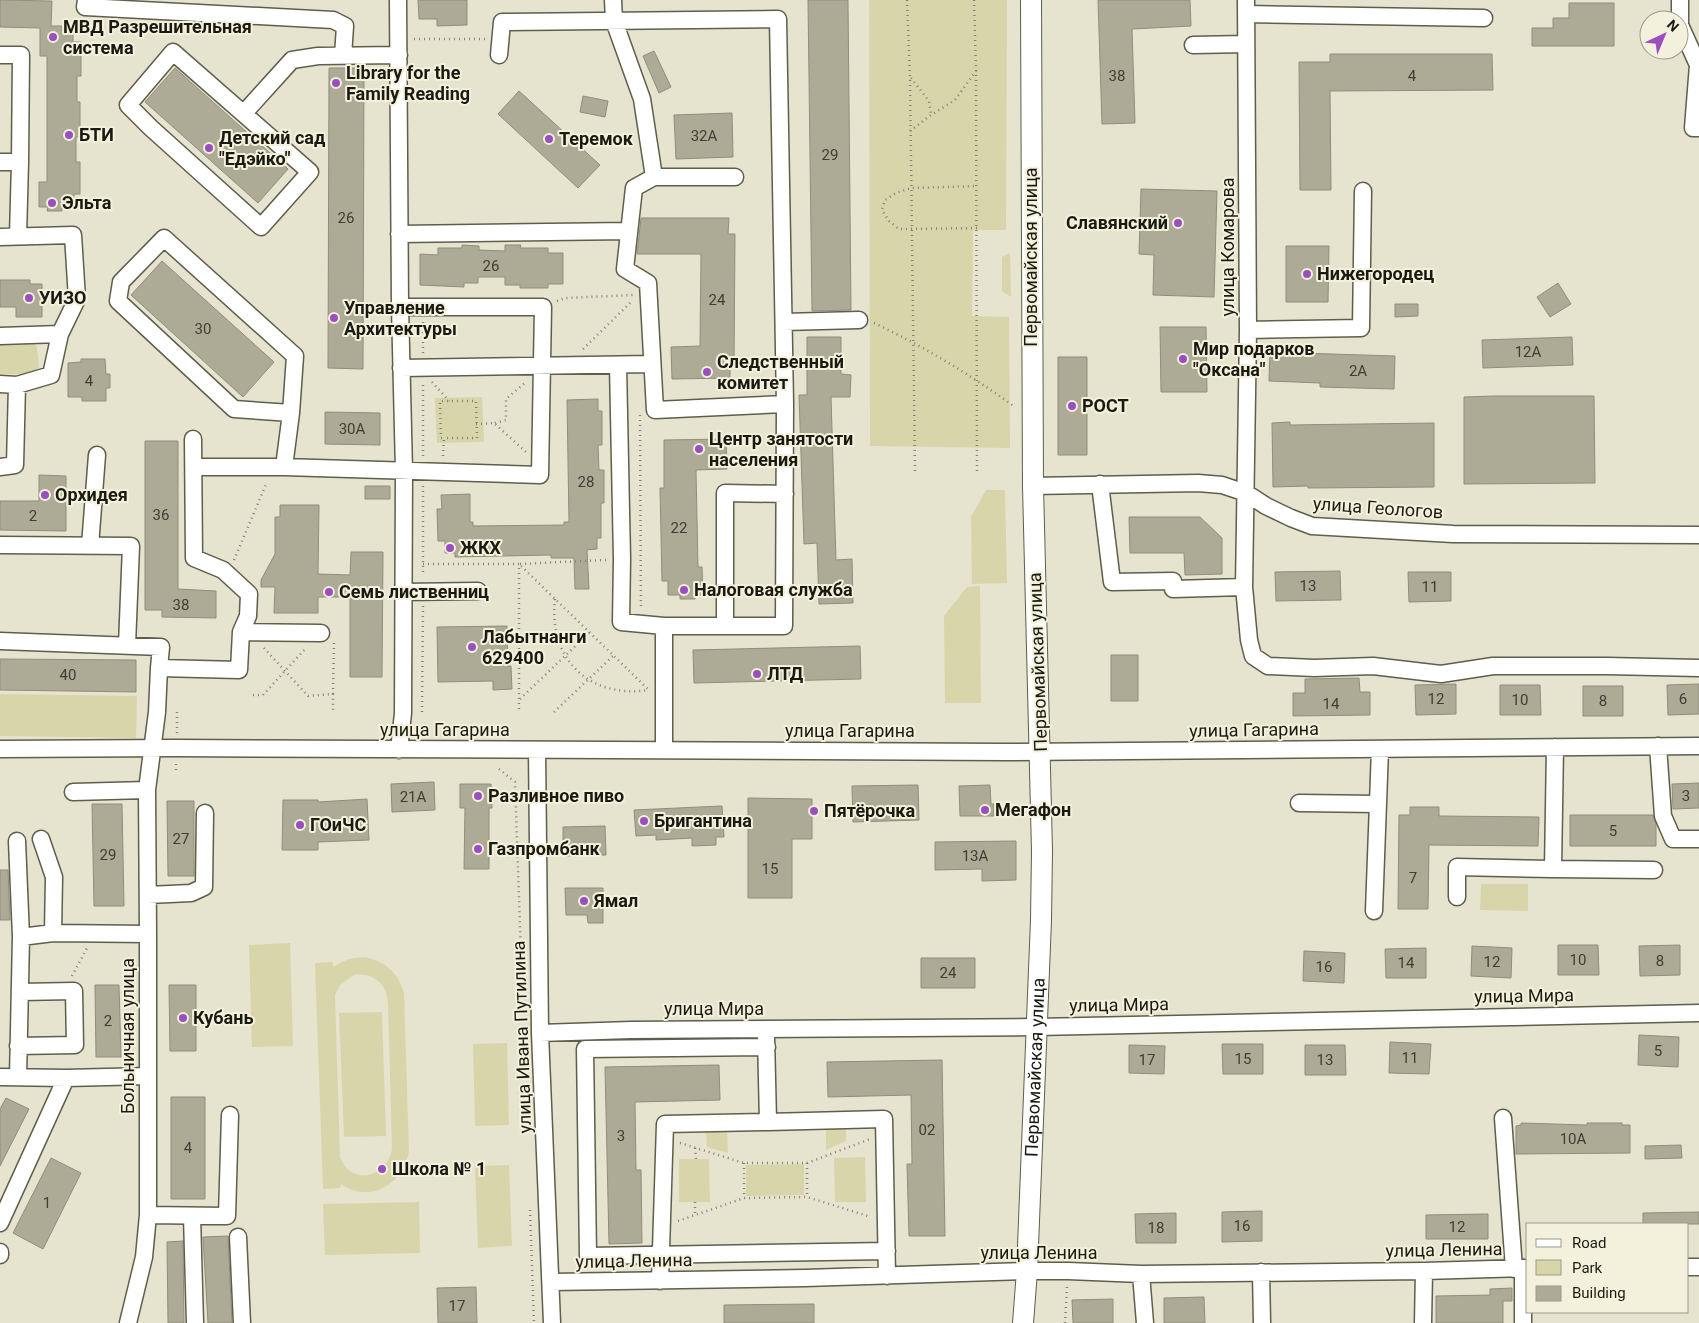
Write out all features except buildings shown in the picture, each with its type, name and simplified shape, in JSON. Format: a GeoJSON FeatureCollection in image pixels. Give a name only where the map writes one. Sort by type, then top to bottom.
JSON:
{"type":"FeatureCollection","features":[{"type":"Feature","properties":{"kind":"main road","name":"Первомайская улица"},"geometry":{"type":"LineString","coordinates":[[1023,1323],[1027,1271],[1042,910],[1033,486],[1031,0]]}},
{"type":"Feature","properties":{"kind":"street"},"geometry":{"type":"LineString","coordinates":[[86,0],[85,7],[333,20],[344,26],[343,56]]}},
{"type":"Feature","properties":{"kind":"street"},"geometry":{"type":"LineString","coordinates":[[398,0],[399,234],[404,470],[400,750]]}},
{"type":"Feature","properties":{"kind":"street"},"geometry":{"type":"LineString","coordinates":[[613,0],[614,21],[642,99],[654,177]]}},
{"type":"Feature","properties":{"kind":"street"},"geometry":{"type":"LineString","coordinates":[[1680,0],[1680,25],[1699,65],[1693,128],[1699,128]]}},
{"type":"Feature","properties":{"kind":"street"},"geometry":{"type":"LineString","coordinates":[[1246,7],[1484,18]]}},
{"type":"Feature","properties":{"kind":"street","name":"улица Комарова"},"geometry":{"type":"LineString","coordinates":[[1246,7],[1248,330],[1244,587],[1249,640],[1253,656],[1268,666],[1314,668],[1373,666],[1440,674],[1493,666],[1699,668]]}},
{"type":"Feature","properties":{"kind":"street"},"geometry":{"type":"LineString","coordinates":[[499,56],[502,22],[778,19],[785,404],[784,626],[664,626],[621,622],[622,559],[618,366]]}},
{"type":"Feature","properties":{"kind":"street"},"geometry":{"type":"LineString","coordinates":[[1193,45],[1246,44]]}},
{"type":"Feature","properties":{"kind":"street"},"geometry":{"type":"LineString","coordinates":[[244,113],[292,60],[318,56],[343,56],[399,47]]}},
{"type":"Feature","properties":{"kind":"street"},"geometry":{"type":"LineString","coordinates":[[173,52],[244,113],[310,172],[261,227],[128,105],[173,52]]}},
{"type":"Feature","properties":{"kind":"street"},"geometry":{"type":"LineString","coordinates":[[0,55],[20,55],[18,236]]}},
{"type":"Feature","properties":{"kind":"street"},"geometry":{"type":"LineString","coordinates":[[0,162],[20,162]]}},
{"type":"Feature","properties":{"kind":"street"},"geometry":{"type":"LineString","coordinates":[[734,177],[654,177],[634,188],[625,269],[648,283],[655,410],[785,404]]}},
{"type":"Feature","properties":{"kind":"street"},"geometry":{"type":"LineString","coordinates":[[1248,330],[1361,328],[1363,191]]}},
{"type":"Feature","properties":{"kind":"street"},"geometry":{"type":"LineString","coordinates":[[399,234],[629,231]]}},
{"type":"Feature","properties":{"kind":"street"},"geometry":{"type":"LineString","coordinates":[[0,237],[73,235],[77,299],[60,334],[51,375],[17,385],[0,384]]}},
{"type":"Feature","properties":{"kind":"street"},"geometry":{"type":"LineString","coordinates":[[279,467],[291,413],[295,356],[164,238],[121,282],[118,301],[234,409],[291,413]]}},
{"type":"Feature","properties":{"kind":"street"},"geometry":{"type":"LineString","coordinates":[[194,467],[279,467],[540,475],[543,307],[400,307]]}},
{"type":"Feature","properties":{"kind":"street"},"geometry":{"type":"LineString","coordinates":[[784,322],[859,320]]}},
{"type":"Feature","properties":{"kind":"street"},"geometry":{"type":"LineString","coordinates":[[0,336],[60,334]]}},
{"type":"Feature","properties":{"kind":"street"},"geometry":{"type":"LineString","coordinates":[[401,368],[423,370],[652,364]]}},
{"type":"Feature","properties":{"kind":"street"},"geometry":{"type":"LineString","coordinates":[[0,467],[15,465],[17,385]]}},
{"type":"Feature","properties":{"kind":"street"},"geometry":{"type":"LineString","coordinates":[[159,668],[239,670],[246,627],[248,594],[223,570],[194,558],[194,467],[192,439]]}},
{"type":"Feature","properties":{"kind":"street"},"geometry":{"type":"LineString","coordinates":[[90,546],[97,455]]}},
{"type":"Feature","properties":{"kind":"street"},"geometry":{"type":"LineString","coordinates":[[1100,484],[1112,582],[1173,580],[1173,589],[1244,587]]}},
{"type":"Feature","properties":{"kind":"street","name":"улица Геологов"},"geometry":{"type":"LineString","coordinates":[[1033,486],[1222,484],[1246,493],[1266,506],[1312,526],[1452,534],[1699,535]]}},
{"type":"Feature","properties":{"kind":"street"},"geometry":{"type":"LineString","coordinates":[[725,626],[725,493],[785,494]]}},
{"type":"Feature","properties":{"kind":"street"},"geometry":{"type":"LineString","coordinates":[[0,545],[131,546],[127,646],[0,641]]}},
{"type":"Feature","properties":{"kind":"street"},"geometry":{"type":"LineString","coordinates":[[403,592],[478,591]]}},
{"type":"Feature","properties":{"kind":"street"},"geometry":{"type":"LineString","coordinates":[[664,626],[664,750]]}},
{"type":"Feature","properties":{"kind":"street"},"geometry":{"type":"LineString","coordinates":[[246,627],[321,632]]}},
{"type":"Feature","properties":{"kind":"street","name":"Больничная улица"},"geometry":{"type":"LineString","coordinates":[[127,646],[161,647],[157,712],[147,790],[148,1216],[144,1257],[128,1323]]}},
{"type":"Feature","properties":{"kind":"street"},"geometry":{"type":"LineString","coordinates":[[1553,869],[1555,746]]}},
{"type":"Feature","properties":{"kind":"street"},"geometry":{"type":"LineString","coordinates":[[1658,746],[1663,816],[1666,824],[1673,839],[1699,839]]}},
{"type":"Feature","properties":{"kind":"street","name":"улица Гагарина"},"geometry":{"type":"LineString","coordinates":[[0,749],[1040,752],[1699,746]]}},
{"type":"Feature","properties":{"kind":"street"},"geometry":{"type":"LineString","coordinates":[[1374,911],[1380,749]]}},
{"type":"Feature","properties":{"kind":"street","name":"улица Ивана Путилина"},"geometry":{"type":"LineString","coordinates":[[537,750],[540,1033],[552,1323]]}},
{"type":"Feature","properties":{"kind":"street"},"geometry":{"type":"LineString","coordinates":[[73,792],[147,790]]}},
{"type":"Feature","properties":{"kind":"street"},"geometry":{"type":"LineString","coordinates":[[1299,803],[1378,804]]}},
{"type":"Feature","properties":{"kind":"street"},"geometry":{"type":"LineString","coordinates":[[148,896],[191,893],[204,887],[205,813]]}},
{"type":"Feature","properties":{"kind":"street"},"geometry":{"type":"LineString","coordinates":[[41,839],[54,877],[53,933]]}},
{"type":"Feature","properties":{"kind":"street"},"geometry":{"type":"LineString","coordinates":[[17,841],[21,937],[18,1077]]}},
{"type":"Feature","properties":{"kind":"street"},"geometry":{"type":"LineString","coordinates":[[1457,897],[1457,867],[1654,870]]}},
{"type":"Feature","properties":{"kind":"street"},"geometry":{"type":"LineString","coordinates":[[21,937],[53,933],[148,934]]}},
{"type":"Feature","properties":{"kind":"street"},"geometry":{"type":"LineString","coordinates":[[18,1046],[75,1044],[74,990],[20,992]]}},
{"type":"Feature","properties":{"kind":"street","name":"улица Мира"},"geometry":{"type":"LineString","coordinates":[[540,1033],[631,1030],[1037,1027],[1699,1013]]}},
{"type":"Feature","properties":{"kind":"street"},"geometry":{"type":"LineString","coordinates":[[766,1029],[768,1122]]}},
{"type":"Feature","properties":{"kind":"street"},"geometry":{"type":"LineString","coordinates":[[767,1046],[585,1049],[588,1256],[887,1252]]}},
{"type":"Feature","properties":{"kind":"street"},"geometry":{"type":"LineString","coordinates":[[0,1077],[148,1076]]}},
{"type":"Feature","properties":{"kind":"street"},"geometry":{"type":"LineString","coordinates":[[0,1223],[66,1078]]}},
{"type":"Feature","properties":{"kind":"street"},"geometry":{"type":"LineString","coordinates":[[148,1216],[227,1216],[230,1114]]}},
{"type":"Feature","properties":{"kind":"street"},"geometry":{"type":"LineString","coordinates":[[1503,1118],[1522,1268],[1523,1323]]}},
{"type":"Feature","properties":{"kind":"street"},"geometry":{"type":"LineString","coordinates":[[660,1281],[665,1124],[884,1119],[887,1276]]}},
{"type":"Feature","properties":{"kind":"street"},"geometry":{"type":"LineString","coordinates":[[192,1216],[195,1323]]}},
{"type":"Feature","properties":{"kind":"street"},"geometry":{"type":"LineString","coordinates":[[238,1237],[242,1323]]}},
{"type":"Feature","properties":{"kind":"street","name":"улица Ленина"},"geometry":{"type":"LineString","coordinates":[[551,1282],[887,1276],[1027,1271],[1141,1274],[1522,1268]]}},
{"type":"Feature","properties":{"kind":"street"},"geometry":{"type":"LineString","coordinates":[[1423,1323],[1424,1271]]}},
{"type":"Feature","properties":{"kind":"street"},"geometry":{"type":"LineString","coordinates":[[1261,1272],[1262,1323]]}},
{"type":"Feature","properties":{"kind":"street"},"geometry":{"type":"LineString","coordinates":[[1141,1274],[1145,1323]]}},
{"type":"Feature","properties":{"kind":"path"},"geometry":{"type":"LineString","coordinates":[[907,0],[910,77],[914,473]]}},
{"type":"Feature","properties":{"kind":"path"},"geometry":{"type":"LineString","coordinates":[[974,0],[977,186],[977,474]]}},
{"type":"Feature","properties":{"kind":"path"},"geometry":{"type":"LineString","coordinates":[[399,47],[500,39]]}},
{"type":"Feature","properties":{"kind":"path"},"geometry":{"type":"LineString","coordinates":[[910,131],[954,100],[976,71]]}},
{"type":"Feature","properties":{"kind":"path"},"geometry":{"type":"LineString","coordinates":[[910,77],[929,101],[931,115]]}},
{"type":"Feature","properties":{"kind":"path"},"geometry":{"type":"LineString","coordinates":[[977,186],[911,188],[896,193],[885,200],[882,210],[889,221],[899,229],[977,228]]}},
{"type":"Feature","properties":{"kind":"path"},"geometry":{"type":"LineString","coordinates":[[543,307],[565,298],[638,295],[566,365]]}},
{"type":"Feature","properties":{"kind":"path"},"geometry":{"type":"LineString","coordinates":[[422,712],[423,307]]}},
{"type":"Feature","properties":{"kind":"path"},"geometry":{"type":"LineString","coordinates":[[859,320],[869,321],[913,341],[977,379],[1016,408]]}},
{"type":"Feature","properties":{"kind":"path"},"geometry":{"type":"LineString","coordinates":[[476,424],[506,420],[506,399],[541,368]]}},
{"type":"Feature","properties":{"kind":"path"},"geometry":{"type":"LineString","coordinates":[[423,370],[449,401]]}},
{"type":"Feature","properties":{"kind":"path"},"geometry":{"type":"LineString","coordinates":[[440,401],[449,401],[476,401],[477,438],[441,438],[440,401]]}},
{"type":"Feature","properties":{"kind":"path"},"geometry":{"type":"LineString","coordinates":[[640,414],[641,624]]}},
{"type":"Feature","properties":{"kind":"path"},"geometry":{"type":"LineString","coordinates":[[494,423],[540,466]]}},
{"type":"Feature","properties":{"kind":"path"},"geometry":{"type":"LineString","coordinates":[[228,574],[279,467]]}},
{"type":"Feature","properties":{"kind":"path"},"geometry":{"type":"LineString","coordinates":[[423,564],[519,564],[622,559]]}},
{"type":"Feature","properties":{"kind":"path"},"geometry":{"type":"LineString","coordinates":[[519,564],[649,690],[650,698]]}},
{"type":"Feature","properties":{"kind":"path"},"geometry":{"type":"LineString","coordinates":[[519,564],[519,712]]}},
{"type":"Feature","properties":{"kind":"path"},"geometry":{"type":"LineString","coordinates":[[554,599],[554,628],[565,656],[572,665],[588,680],[607,688],[621,692],[649,690]]}},
{"type":"Feature","properties":{"kind":"path"},"geometry":{"type":"LineString","coordinates":[[246,627],[308,696],[334,694]]}},
{"type":"Feature","properties":{"kind":"path"},"geometry":{"type":"LineString","coordinates":[[253,694],[263,695],[321,632],[334,632],[333,713]]}},
{"type":"Feature","properties":{"kind":"path"},"geometry":{"type":"LineString","coordinates":[[519,699],[589,633]]}},
{"type":"Feature","properties":{"kind":"path"},"geometry":{"type":"LineString","coordinates":[[554,712],[613,656]]}},
{"type":"Feature","properties":{"kind":"path"},"geometry":{"type":"LineString","coordinates":[[64,991],[95,934]]}},
{"type":"Feature","properties":{"kind":"path"},"geometry":{"type":"LineString","coordinates":[[664,1138],[744,1163],[807,1162],[884,1134]]}},
{"type":"Feature","properties":{"kind":"path"},"geometry":{"type":"LineString","coordinates":[[695,1148],[696,1159]]}},
{"type":"Feature","properties":{"kind":"path"},"geometry":{"type":"LineString","coordinates":[[807,1162],[807,1198]]}},
{"type":"Feature","properties":{"kind":"path"},"geometry":{"type":"LineString","coordinates":[[744,1163],[744,1198]]}},
{"type":"Feature","properties":{"kind":"path"},"geometry":{"type":"LineString","coordinates":[[662,1226],[744,1198],[807,1198],[886,1222]]}},
{"type":"Feature","properties":{"kind":"path"},"geometry":{"type":"LineString","coordinates":[[695,1202],[695,1215]]}},
{"type":"Feature","properties":{"kind":"path"},"geometry":{"type":"LineString","coordinates":[[1064,1323],[1068,1271]]}},
{"type":"Feature","properties":{"kind":"green space"},"geometry":{"type":"Polygon","coordinates":[[[869,0],[1007,0],[1006,230],[973,230],[972,316],[1009,317],[1010,448],[870,446],[869,0]]]}},
{"type":"Feature","properties":{"kind":"green space"},"geometry":{"type":"Polygon","coordinates":[[[1010,253],[1011,297],[1002,291],[1002,257],[1010,253]]]}},
{"type":"Feature","properties":{"kind":"green space"},"geometry":{"type":"Polygon","coordinates":[[[0,341],[32,341],[37,347],[39,367],[32,374],[0,374],[0,341]]]}},
{"type":"Feature","properties":{"kind":"green space"},"geometry":{"type":"Polygon","coordinates":[[[482,397],[484,442],[437,443],[435,398],[482,397]]]}},
{"type":"Feature","properties":{"kind":"green space"},"geometry":{"type":"Polygon","coordinates":[[[986,490],[1005,490],[1007,583],[972,584],[971,517],[986,490]]]}},
{"type":"Feature","properties":{"kind":"green space"},"geometry":{"type":"Polygon","coordinates":[[[980,586],[981,703],[945,703],[944,616],[967,587],[980,586]]]}},
{"type":"Feature","properties":{"kind":"green space"},"geometry":{"type":"Polygon","coordinates":[[[0,694],[137,696],[136,738],[0,736],[0,694]]]}},
{"type":"Feature","properties":{"kind":"green space"},"geometry":{"type":"Polygon","coordinates":[[[1481,884],[1528,884],[1528,911],[1480,910],[1481,884]]]}},
{"type":"Feature","properties":{"kind":"green space"},"geometry":{"type":"Polygon","coordinates":[[[290,943],[293,1046],[252,1047],[249,945],[290,943]]]}},
{"type":"Feature","properties":{"kind":"green space"},"geometry":{"type":"Polygon","coordinates":[[[364,957],[378,961],[394,973],[404,993],[409,1152],[405,1164],[392,1182],[383,1188],[363,1192],[352,1190],[341,1184],[340,1188],[323,1189],[315,963],[333,962],[333,967],[348,959],[364,957]],[[354,975],[340,985],[335,995],[340,1157],[345,1166],[352,1172],[368,1175],[383,1167],[389,1159],[392,1149],[388,1003],[382,985],[367,975],[354,975]]]}},
{"type":"Feature","properties":{"kind":"green space"},"geometry":{"type":"Polygon","coordinates":[[[382,1012],[386,1136],[344,1137],[339,1013],[382,1012]]]}},
{"type":"Feature","properties":{"kind":"green space"},"geometry":{"type":"Polygon","coordinates":[[[507,1043],[509,1125],[475,1126],[473,1044],[507,1043]]]}},
{"type":"Feature","properties":{"kind":"green space"},"geometry":{"type":"Polygon","coordinates":[[[826,1126],[846,1127],[846,1141],[826,1150],[826,1126]]]}},
{"type":"Feature","properties":{"kind":"green space"},"geometry":{"type":"Polygon","coordinates":[[[727,1130],[728,1153],[707,1147],[706,1131],[727,1130]]]}},
{"type":"Feature","properties":{"kind":"green space"},"geometry":{"type":"Polygon","coordinates":[[[865,1157],[866,1202],[835,1202],[834,1158],[865,1157]]]}},
{"type":"Feature","properties":{"kind":"green space"},"geometry":{"type":"Polygon","coordinates":[[[679,1159],[709,1159],[710,1202],[679,1202],[679,1159]]]}},
{"type":"Feature","properties":{"kind":"green space"},"geometry":{"type":"Polygon","coordinates":[[[804,1164],[804,1195],[746,1196],[746,1165],[804,1164]]]}},
{"type":"Feature","properties":{"kind":"green space"},"geometry":{"type":"Polygon","coordinates":[[[509,1165],[512,1246],[478,1248],[475,1166],[509,1165]]]}},
{"type":"Feature","properties":{"kind":"green space"},"geometry":{"type":"Polygon","coordinates":[[[419,1202],[420,1253],[325,1255],[323,1204],[419,1202]]]}},
{"type":"Feature","properties":{"kind":"place","name":"МВД Разрешительная система"},"geometry":{"type":"Point","coordinates":[53,37]}},
{"type":"Feature","properties":{"kind":"place","name":"Library for the Family Reading"},"geometry":{"type":"Point","coordinates":[336,83]}},
{"type":"Feature","properties":{"kind":"place","name":"БТИ"},"geometry":{"type":"Point","coordinates":[69,135]}},
{"type":"Feature","properties":{"kind":"place","name":"Теремок"},"geometry":{"type":"Point","coordinates":[549,139]}},
{"type":"Feature","properties":{"kind":"place","name":"Детский сад \"Едэйко\""},"geometry":{"type":"Point","coordinates":[209,148]}},
{"type":"Feature","properties":{"kind":"place","name":"Эльта"},"geometry":{"type":"Point","coordinates":[52,203]}},
{"type":"Feature","properties":{"kind":"place","name":"Славянский"},"geometry":{"type":"Point","coordinates":[1178,223]}},
{"type":"Feature","properties":{"kind":"place","name":"Нижегородец"},"geometry":{"type":"Point","coordinates":[1307,274]}},
{"type":"Feature","properties":{"kind":"place","name":"УИЗО"},"geometry":{"type":"Point","coordinates":[29,298]}},
{"type":"Feature","properties":{"kind":"place","name":"Управление Архитектуры"},"geometry":{"type":"Point","coordinates":[334,318]}},
{"type":"Feature","properties":{"kind":"place","name":"Мир подарков \"Оксана\""},"geometry":{"type":"Point","coordinates":[1183,359]}},
{"type":"Feature","properties":{"kind":"place","name":"Следственный комитет"},"geometry":{"type":"Point","coordinates":[707,372]}},
{"type":"Feature","properties":{"kind":"place","name":"РОСТ"},"geometry":{"type":"Point","coordinates":[1072,406]}},
{"type":"Feature","properties":{"kind":"place","name":"Центр занятости населения"},"geometry":{"type":"Point","coordinates":[699,449]}},
{"type":"Feature","properties":{"kind":"place","name":"Орхидея"},"geometry":{"type":"Point","coordinates":[45,495]}},
{"type":"Feature","properties":{"kind":"place","name":"ЖКХ"},"geometry":{"type":"Point","coordinates":[450,548]}},
{"type":"Feature","properties":{"kind":"place","name":"Налоговая служба"},"geometry":{"type":"Point","coordinates":[684,590]}},
{"type":"Feature","properties":{"kind":"place","name":"Семь лиственниц"},"geometry":{"type":"Point","coordinates":[329,592]}},
{"type":"Feature","properties":{"kind":"place","name":"Лабытнанги 629400"},"geometry":{"type":"Point","coordinates":[472,647]}},
{"type":"Feature","properties":{"kind":"place","name":"ЛТД"},"geometry":{"type":"Point","coordinates":[757,674]}},
{"type":"Feature","properties":{"kind":"place","name":"Разливное пиво"},"geometry":{"type":"Point","coordinates":[478,796]}},
{"type":"Feature","properties":{"kind":"place","name":"Мегафон"},"geometry":{"type":"Point","coordinates":[985,810]}},
{"type":"Feature","properties":{"kind":"place","name":"Пятёрочка"},"geometry":{"type":"Point","coordinates":[814,811]}},
{"type":"Feature","properties":{"kind":"place","name":"Бригантина"},"geometry":{"type":"Point","coordinates":[644,821]}},
{"type":"Feature","properties":{"kind":"place","name":"ГОиЧС"},"geometry":{"type":"Point","coordinates":[300,825]}},
{"type":"Feature","properties":{"kind":"place","name":"Газпромбанк"},"geometry":{"type":"Point","coordinates":[478,849]}},
{"type":"Feature","properties":{"kind":"place","name":"Ямал"},"geometry":{"type":"Point","coordinates":[584,901]}},
{"type":"Feature","properties":{"kind":"place","name":"Кубань"},"geometry":{"type":"Point","coordinates":[183,1018]}},
{"type":"Feature","properties":{"kind":"place","name":"Школа № 1"},"geometry":{"type":"Point","coordinates":[382,1169]}}]}
